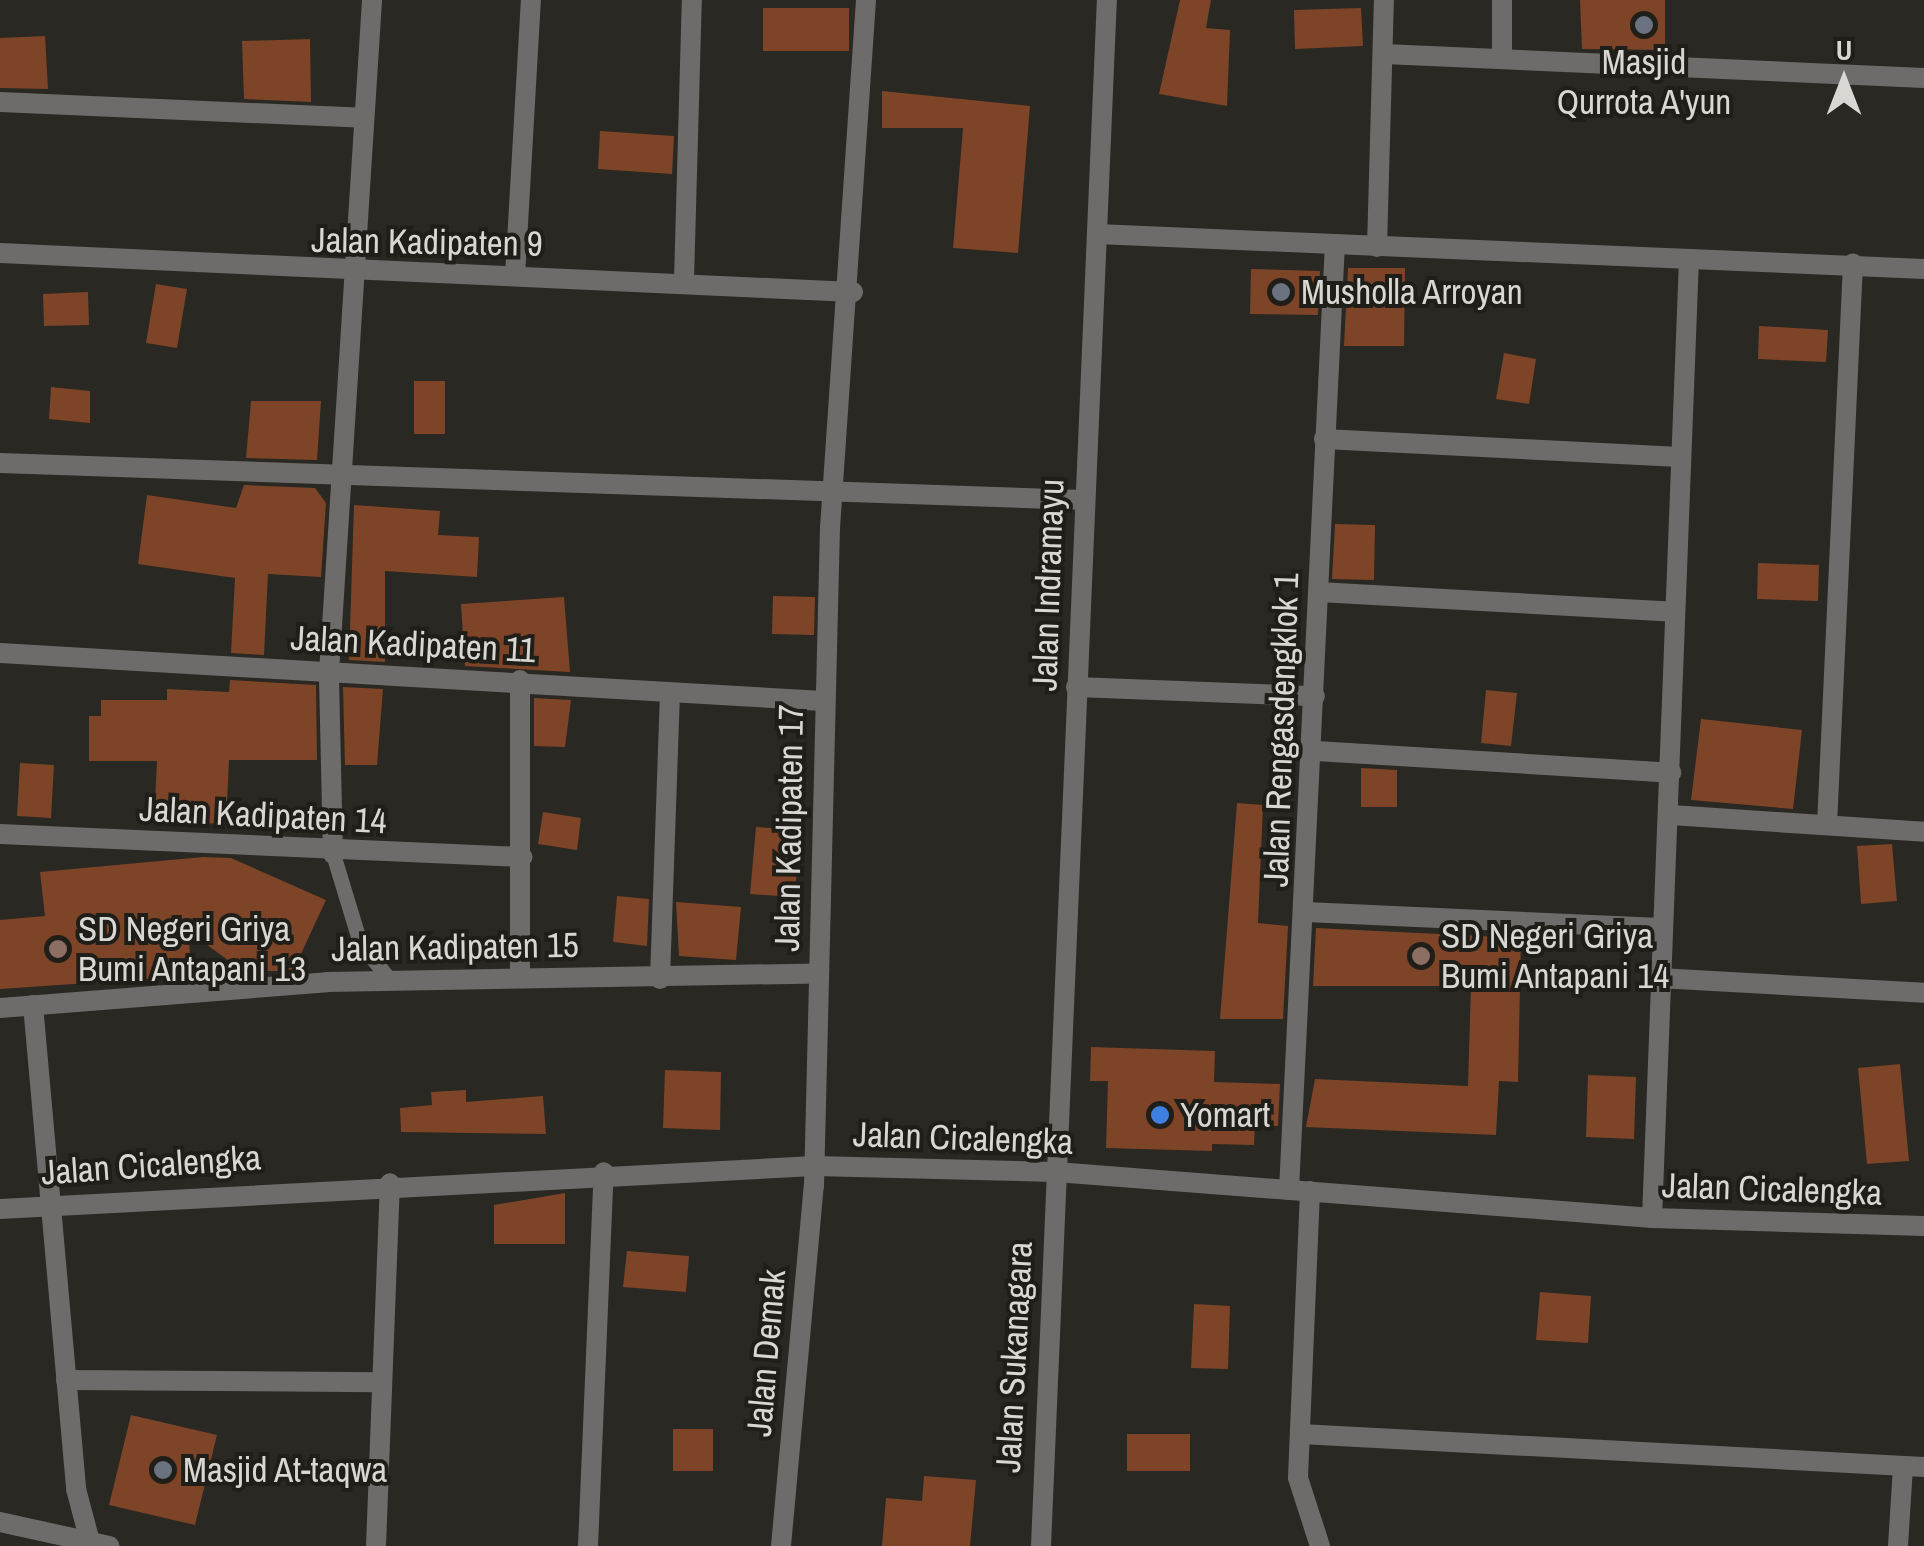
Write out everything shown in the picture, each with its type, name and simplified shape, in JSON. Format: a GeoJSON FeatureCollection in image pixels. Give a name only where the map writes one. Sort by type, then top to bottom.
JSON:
{"type":"FeatureCollection","features":[{"type":"Feature","properties":{"kind":"street"},"geometry":{"type":"LineString","coordinates":[[332,854],[329,673],[372,0]]}},
{"type":"Feature","properties":{"kind":"street"},"geometry":{"type":"LineString","coordinates":[[515,276],[531,0]]}},
{"type":"Feature","properties":{"kind":"street"},"geometry":{"type":"LineString","coordinates":[[684,280],[692,0]]}},
{"type":"Feature","properties":{"kind":"street","name":"Jalan Kadipaten 17"},"geometry":{"type":"LineString","coordinates":[[814,1166],[823,701],[834,492],[853,292],[866,0]]}},
{"type":"Feature","properties":{"kind":"street","name":"Jalan Indramayu"},"geometry":{"type":"LineString","coordinates":[[1056,1172],[1107,0]]}},
{"type":"Feature","properties":{"kind":"street"},"geometry":{"type":"LineString","coordinates":[[1378,247],[1384,0]]}},
{"type":"Feature","properties":{"kind":"street"},"geometry":{"type":"LineString","coordinates":[[1502,0],[1502,57]]}},
{"type":"Feature","properties":{"kind":"street"},"geometry":{"type":"LineString","coordinates":[[1384,54],[1924,78]]}},
{"type":"Feature","properties":{"kind":"street"},"geometry":{"type":"LineString","coordinates":[[0,102],[363,118]]}},
{"type":"Feature","properties":{"kind":"street"},"geometry":{"type":"LineString","coordinates":[[1098,234],[1924,269]]}},
{"type":"Feature","properties":{"kind":"street","name":"Jalan Rengasdengklok 1"},"geometry":{"type":"LineString","coordinates":[[1320,1546],[1298,1478],[1300,1190],[1306,912],[1316,751],[1324,439],[1334,244]]}},
{"type":"Feature","properties":{"kind":"street","name":"Jalan Kadipaten 9"},"geometry":{"type":"LineString","coordinates":[[0,253],[353,276],[684,280],[853,292]]}},
{"type":"Feature","properties":{"kind":"street"},"geometry":{"type":"LineString","coordinates":[[1652,1218],[1661,928],[1671,815],[1675,457],[1689,260]]}},
{"type":"Feature","properties":{"kind":"street"},"geometry":{"type":"LineString","coordinates":[[1827,825],[1853,264]]}},
{"type":"Feature","properties":{"kind":"street"},"geometry":{"type":"LineString","coordinates":[[1324,439],[1675,457]]}},
{"type":"Feature","properties":{"kind":"street"},"geometry":{"type":"LineString","coordinates":[[0,464],[1084,500]]}},
{"type":"Feature","properties":{"kind":"street"},"geometry":{"type":"LineString","coordinates":[[1319,592],[1674,612]]}},
{"type":"Feature","properties":{"kind":"street","name":"Jalan Kadipaten 11"},"geometry":{"type":"LineString","coordinates":[[0,653],[520,680],[823,701]]}},
{"type":"Feature","properties":{"kind":"street"},"geometry":{"type":"LineString","coordinates":[[520,680],[520,974]]}},
{"type":"Feature","properties":{"kind":"street"},"geometry":{"type":"LineString","coordinates":[[1076,687],[1315,696]]}},
{"type":"Feature","properties":{"kind":"street"},"geometry":{"type":"LineString","coordinates":[[660,979],[670,692]]}},
{"type":"Feature","properties":{"kind":"street"},"geometry":{"type":"LineString","coordinates":[[1316,751],[1672,773]]}},
{"type":"Feature","properties":{"kind":"street"},"geometry":{"type":"LineString","coordinates":[[1671,815],[1924,832]]}},
{"type":"Feature","properties":{"kind":"street","name":"Jalan Kadipaten 14"},"geometry":{"type":"LineString","coordinates":[[0,834],[332,854],[522,856]]}},
{"type":"Feature","properties":{"kind":"street"},"geometry":{"type":"LineString","coordinates":[[1306,912],[1661,928]]}},
{"type":"Feature","properties":{"kind":"street","name":"Jalan Kadipaten 15"},"geometry":{"type":"LineString","coordinates":[[0,1008],[389,979],[520,974],[660,979],[820,973]]}},
{"type":"Feature","properties":{"kind":"street"},"geometry":{"type":"LineString","coordinates":[[1659,978],[1924,993]]}},
{"type":"Feature","properties":{"kind":"street"},"geometry":{"type":"LineString","coordinates":[[34,1005],[57,1203],[66,1380],[89,1538]]}},
{"type":"Feature","properties":{"kind":"street","name":"Jalan Cicalengka"},"geometry":{"type":"LineString","coordinates":[[0,1209],[390,1183],[814,1166],[1056,1172],[1652,1218],[1924,1226]]}},
{"type":"Feature","properties":{"kind":"street","name":"Jalan Demak"},"geometry":{"type":"LineString","coordinates":[[782,1546],[814,1166]]}},
{"type":"Feature","properties":{"kind":"street"},"geometry":{"type":"LineString","coordinates":[[588,1546],[604,1172]]}},
{"type":"Feature","properties":{"kind":"street","name":"Jalan Sukanagara"},"geometry":{"type":"LineString","coordinates":[[1041,1546],[1056,1172]]}},
{"type":"Feature","properties":{"kind":"street"},"geometry":{"type":"LineString","coordinates":[[376,1546],[390,1183]]}},
{"type":"Feature","properties":{"kind":"street"},"geometry":{"type":"LineString","coordinates":[[66,1380],[380,1382]]}},
{"type":"Feature","properties":{"kind":"street"},"geometry":{"type":"LineString","coordinates":[[1301,1434],[1914,1467],[1898,1546]]}},
{"type":"Feature","properties":{"kind":"street"},"geometry":{"type":"LineString","coordinates":[[0,1539],[9,1524],[89,1538],[110,1546]]}},
{"type":"Feature","properties":{"kind":"lane"},"geometry":{"type":"LineString","coordinates":[[332,854],[360,942],[389,979]]}},
{"type":"Feature","properties":{"kind":"building"},"geometry":{"type":"Polygon","coordinates":[[[1180,0],[1211,0],[1206,28],[1230,30],[1227,106],[1159,94],[1180,0]]]}},
{"type":"Feature","properties":{"kind":"building"},"geometry":{"type":"Polygon","coordinates":[[[1580,0],[1665,0],[1665,50],[1582,49],[1580,0]]]}},
{"type":"Feature","properties":{"kind":"building"},"geometry":{"type":"Polygon","coordinates":[[[763,8],[849,8],[849,51],[763,51],[763,8]]]}},
{"type":"Feature","properties":{"kind":"building"},"geometry":{"type":"Polygon","coordinates":[[[1361,8],[1363,46],[1295,49],[1294,10],[1361,8]]]}},
{"type":"Feature","properties":{"kind":"building"},"geometry":{"type":"Polygon","coordinates":[[[45,36],[48,89],[0,88],[0,38],[45,36]]]}},
{"type":"Feature","properties":{"kind":"building"},"geometry":{"type":"Polygon","coordinates":[[[310,39],[311,102],[244,99],[242,41],[310,39]]]}},
{"type":"Feature","properties":{"kind":"building"},"geometry":{"type":"Polygon","coordinates":[[[882,91],[1030,106],[1018,253],[953,248],[963,128],[882,128],[882,91]]]}},
{"type":"Feature","properties":{"kind":"building"},"geometry":{"type":"Polygon","coordinates":[[[600,131],[674,136],[672,174],[598,169],[600,131]]]}},
{"type":"Feature","properties":{"kind":"building"},"geometry":{"type":"Polygon","coordinates":[[[1348,268],[1405,268],[1404,346],[1344,346],[1348,268]]]}},
{"type":"Feature","properties":{"kind":"building","name":"Musholla Arroyan"},"geometry":{"type":"Polygon","coordinates":[[[1251,269],[1320,271],[1318,315],[1250,314],[1251,269]]]}},
{"type":"Feature","properties":{"kind":"building"},"geometry":{"type":"Polygon","coordinates":[[[156,284],[187,289],[177,348],[146,343],[156,284]]]}},
{"type":"Feature","properties":{"kind":"building"},"geometry":{"type":"Polygon","coordinates":[[[88,292],[89,325],[44,326],[43,294],[88,292]]]}},
{"type":"Feature","properties":{"kind":"building"},"geometry":{"type":"Polygon","coordinates":[[[1759,326],[1828,330],[1826,362],[1758,359],[1759,326]]]}},
{"type":"Feature","properties":{"kind":"building"},"geometry":{"type":"Polygon","coordinates":[[[1504,353],[1536,359],[1529,404],[1496,399],[1504,353]]]}},
{"type":"Feature","properties":{"kind":"building"},"geometry":{"type":"Polygon","coordinates":[[[414,381],[445,381],[445,434],[414,434],[414,381]]]}},
{"type":"Feature","properties":{"kind":"building"},"geometry":{"type":"Polygon","coordinates":[[[51,387],[90,391],[90,423],[49,419],[51,387]]]}},
{"type":"Feature","properties":{"kind":"building"},"geometry":{"type":"Polygon","coordinates":[[[251,401],[321,401],[317,460],[246,458],[251,401]]]}},
{"type":"Feature","properties":{"kind":"building"},"geometry":{"type":"Polygon","coordinates":[[[244,485],[315,488],[326,503],[321,577],[268,574],[264,655],[231,653],[235,578],[138,564],[147,495],[236,508],[244,485]]]}},
{"type":"Feature","properties":{"kind":"building"},"geometry":{"type":"Polygon","coordinates":[[[354,505],[440,511],[438,535],[479,537],[477,577],[385,571],[385,662],[349,660],[354,505]]]}},
{"type":"Feature","properties":{"kind":"building"},"geometry":{"type":"Polygon","coordinates":[[[1335,524],[1375,525],[1374,580],[1332,579],[1335,524]]]}},
{"type":"Feature","properties":{"kind":"building"},"geometry":{"type":"Polygon","coordinates":[[[1758,563],[1819,565],[1818,601],[1757,599],[1758,563]]]}},
{"type":"Feature","properties":{"kind":"building"},"geometry":{"type":"Polygon","coordinates":[[[773,596],[815,597],[814,635],[772,634],[773,596]]]}},
{"type":"Feature","properties":{"kind":"building"},"geometry":{"type":"Polygon","coordinates":[[[564,597],[570,672],[465,666],[461,604],[564,597]]]}},
{"type":"Feature","properties":{"kind":"building"},"geometry":{"type":"Polygon","coordinates":[[[230,680],[316,685],[317,760],[229,760],[226,824],[154,821],[157,761],[89,761],[89,716],[101,716],[101,700],[167,700],[167,689],[229,692],[230,680]]]}},
{"type":"Feature","properties":{"kind":"building"},"geometry":{"type":"Polygon","coordinates":[[[343,687],[383,689],[377,765],[345,765],[343,687]]]}},
{"type":"Feature","properties":{"kind":"building"},"geometry":{"type":"Polygon","coordinates":[[[1486,690],[1517,693],[1511,746],[1481,743],[1486,690]]]}},
{"type":"Feature","properties":{"kind":"building"},"geometry":{"type":"Polygon","coordinates":[[[534,698],[571,700],[565,747],[534,746],[534,698]]]}},
{"type":"Feature","properties":{"kind":"building"},"geometry":{"type":"Polygon","coordinates":[[[1701,719],[1802,730],[1793,809],[1691,800],[1701,719]]]}},
{"type":"Feature","properties":{"kind":"building"},"geometry":{"type":"Polygon","coordinates":[[[20,763],[54,765],[51,818],[17,816],[20,763]]]}},
{"type":"Feature","properties":{"kind":"building"},"geometry":{"type":"Polygon","coordinates":[[[1361,768],[1397,770],[1397,807],[1361,807],[1361,768]]]}},
{"type":"Feature","properties":{"kind":"building"},"geometry":{"type":"Polygon","coordinates":[[[1237,803],[1263,805],[1258,923],[1288,926],[1283,1019],[1220,1019],[1237,803]]]}},
{"type":"Feature","properties":{"kind":"building"},"geometry":{"type":"Polygon","coordinates":[[[543,812],[581,818],[577,850],[538,844],[543,812]]]}},
{"type":"Feature","properties":{"kind":"building"},"geometry":{"type":"Polygon","coordinates":[[[756,827],[802,830],[794,897],[750,894],[756,827]]]}},
{"type":"Feature","properties":{"kind":"building"},"geometry":{"type":"Polygon","coordinates":[[[1892,844],[1897,901],[1861,904],[1857,846],[1892,844]]]}},
{"type":"Feature","properties":{"kind":"building"},"geometry":{"type":"Polygon","coordinates":[[[203,857],[231,858],[326,900],[293,971],[243,971],[188,931],[192,976],[0,989],[0,920],[45,916],[40,872],[203,857]]]}},
{"type":"Feature","properties":{"kind":"building"},"geometry":{"type":"Polygon","coordinates":[[[617,896],[649,899],[647,946],[613,942],[617,896]]]}},
{"type":"Feature","properties":{"kind":"building"},"geometry":{"type":"Polygon","coordinates":[[[676,902],[741,907],[736,960],[679,956],[676,902]]]}},
{"type":"Feature","properties":{"kind":"building"},"geometry":{"type":"Polygon","coordinates":[[[1316,928],[1521,938],[1518,1082],[1499,1081],[1496,1135],[1306,1127],[1315,1079],[1468,1086],[1471,986],[1313,986],[1316,928]]]}},
{"type":"Feature","properties":{"kind":"building","name":"Yomart"},"geometry":{"type":"Polygon","coordinates":[[[1091,1047],[1215,1051],[1214,1082],[1280,1084],[1278,1126],[1255,1125],[1254,1145],[1212,1144],[1212,1151],[1106,1148],[1108,1081],[1090,1081],[1091,1047]]]}},
{"type":"Feature","properties":{"kind":"building"},"geometry":{"type":"Polygon","coordinates":[[[1900,1064],[1909,1161],[1867,1164],[1858,1068],[1900,1064]]]}},
{"type":"Feature","properties":{"kind":"building"},"geometry":{"type":"Polygon","coordinates":[[[665,1070],[721,1072],[720,1130],[663,1128],[665,1070]]]}},
{"type":"Feature","properties":{"kind":"building"},"geometry":{"type":"Polygon","coordinates":[[[1588,1075],[1636,1077],[1634,1139],[1586,1137],[1588,1075]]]}},
{"type":"Feature","properties":{"kind":"building"},"geometry":{"type":"Polygon","coordinates":[[[466,1090],[466,1102],[543,1096],[546,1134],[401,1132],[400,1108],[432,1105],[431,1092],[466,1090]]]}},
{"type":"Feature","properties":{"kind":"building"},"geometry":{"type":"Polygon","coordinates":[[[565,1193],[565,1244],[494,1244],[494,1205],[565,1193]]]}},
{"type":"Feature","properties":{"kind":"building"},"geometry":{"type":"Polygon","coordinates":[[[627,1251],[689,1256],[686,1292],[623,1287],[627,1251]]]}},
{"type":"Feature","properties":{"kind":"building"},"geometry":{"type":"Polygon","coordinates":[[[1540,1292],[1591,1296],[1588,1343],[1536,1340],[1540,1292]]]}},
{"type":"Feature","properties":{"kind":"building"},"geometry":{"type":"Polygon","coordinates":[[[1194,1304],[1230,1306],[1228,1369],[1191,1368],[1194,1304]]]}},
{"type":"Feature","properties":{"kind":"building","name":"Masjid At-taqwa"},"geometry":{"type":"Polygon","coordinates":[[[131,1415],[217,1435],[195,1525],[109,1505],[131,1415]]]}},
{"type":"Feature","properties":{"kind":"building"},"geometry":{"type":"Polygon","coordinates":[[[673,1429],[713,1429],[713,1471],[673,1471],[673,1429]]]}},
{"type":"Feature","properties":{"kind":"building"},"geometry":{"type":"Polygon","coordinates":[[[1127,1434],[1190,1434],[1190,1471],[1127,1471],[1127,1434]]]}},
{"type":"Feature","properties":{"kind":"building"},"geometry":{"type":"Polygon","coordinates":[[[924,1476],[976,1480],[970,1546],[882,1546],[886,1498],[922,1501],[924,1476]]]}},
{"type":"Feature","properties":{"kind":"place","name":"Masjid Qurrota A'yun"},"geometry":{"type":"Point","coordinates":[1644,25]}},
{"type":"Feature","properties":{"kind":"place","name":"Musholla Arroyan"},"geometry":{"type":"Point","coordinates":[1281,292]}},
{"type":"Feature","properties":{"kind":"place","name":"SD Negeri Griya Bumi Antapani 13"},"geometry":{"type":"Point","coordinates":[58,949]}},
{"type":"Feature","properties":{"kind":"place","name":"SD Negeri Griya Bumi Antapani 14"},"geometry":{"type":"Point","coordinates":[1421,956]}},
{"type":"Feature","properties":{"kind":"place","name":"Yomart"},"geometry":{"type":"Point","coordinates":[1160,1115]}},
{"type":"Feature","properties":{"kind":"place","name":"Masjid At-taqwa"},"geometry":{"type":"Point","coordinates":[163,1470]}}]}
